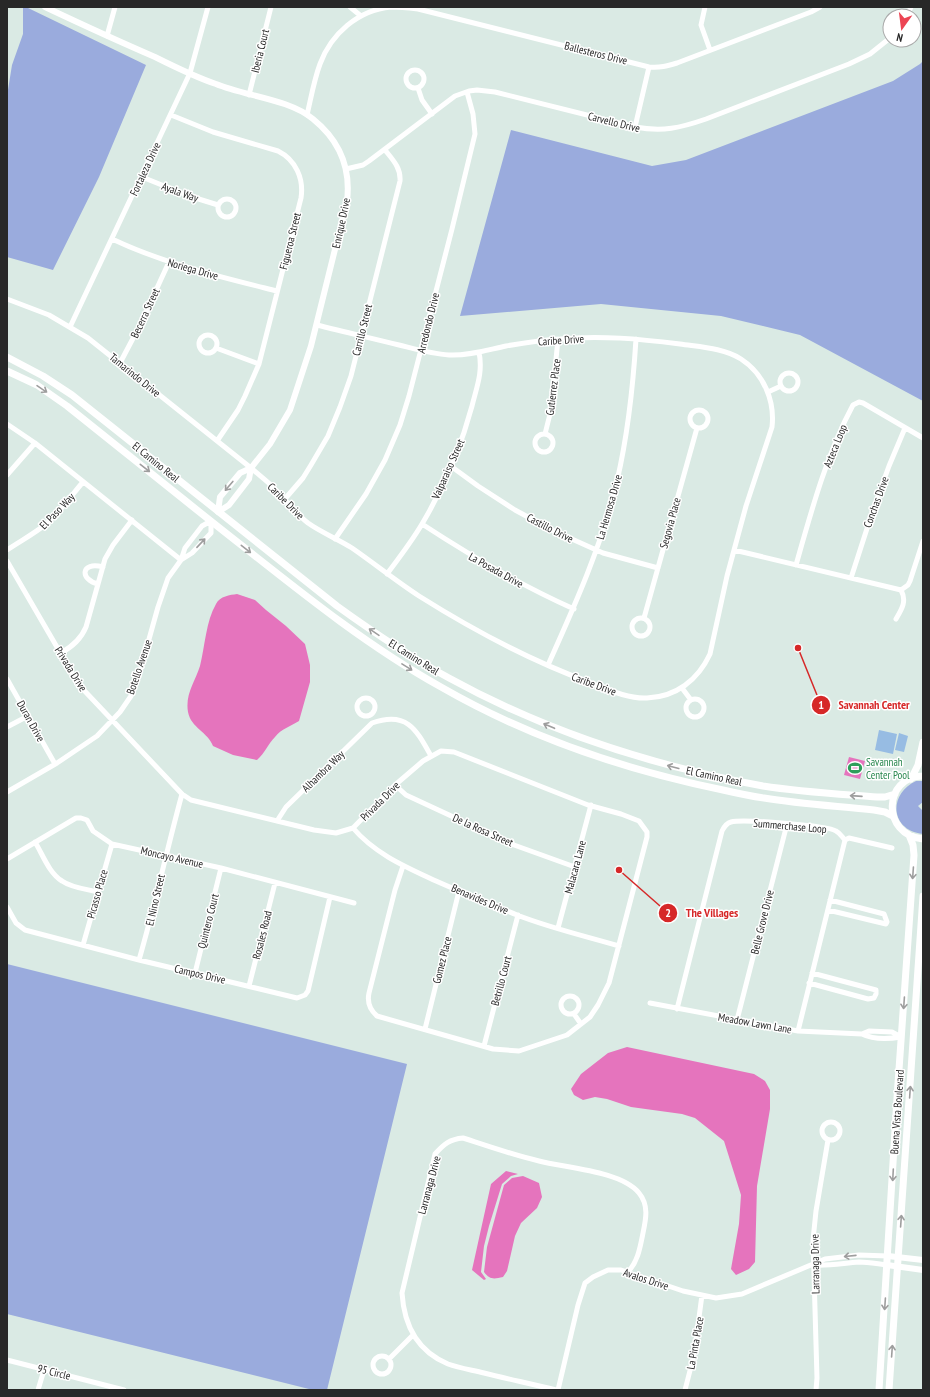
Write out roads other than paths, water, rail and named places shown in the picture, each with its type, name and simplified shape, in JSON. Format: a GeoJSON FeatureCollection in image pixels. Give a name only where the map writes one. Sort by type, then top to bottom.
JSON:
{"type":"FeatureCollection","features":[{"type":"Feature","properties":{"kind":"main road","name":"El Camino Real"},"geometry":{"type":"LineString","coordinates":[[7,357],[43,376],[72,395],[337,606],[415,658],[481,695],[565,733],[648,760],[686,770],[752,784],[814,792],[878,797],[885,797],[895,794]]}},
{"type":"Feature","properties":{"kind":"main road","name":"El Camino Real"},"geometry":{"type":"LineString","coordinates":[[7,371],[37,385],[67,406],[302,593],[370,643],[408,668],[478,707],[564,744],[646,772],[683,782],[762,798],[874,810],[885,812],[893,816]]}},
{"type":"Feature","properties":{"kind":"main road"},"geometry":{"type":"LineString","coordinates":[[211,521],[218,512]]}},
{"type":"Feature","properties":{"kind":"main road"},"geometry":{"type":"LineString","coordinates":[[911,779],[918,765],[923,742]]}},
{"type":"Feature","properties":{"kind":"main road"},"geometry":{"type":"LineString","coordinates":[[923,776],[904,782],[895,794],[892,809],[893,816],[902,830],[909,835],[923,838]]}},
{"type":"Feature","properties":{"kind":"main road"},"geometry":{"type":"LineString","coordinates":[[812,804],[814,792]]}},
{"type":"Feature","properties":{"kind":"main road","name":"Buena Vista Boulevard"},"geometry":{"type":"LineString","coordinates":[[879,1390],[914,855],[913,845],[909,835]]}},
{"type":"Feature","properties":{"kind":"main road","name":"Buena Vista Boulevard"},"geometry":{"type":"LineString","coordinates":[[889,1390],[923,896]]}},
{"type":"Feature","properties":{"kind":"main road"},"geometry":{"type":"LineString","coordinates":[[902,1037],[914,1038]]}},
{"type":"Feature","properties":{"kind":"street","name":"Enrique Drive"},"geometry":{"type":"LineString","coordinates":[[45,7],[190,74],[225,88],[288,106],[307,115],[321,126],[330,136],[337,147],[346,169],[348,182],[347,201],[317,325],[305,368],[290,410],[270,444],[251,468],[240,473],[220,498],[218,512]]}},
{"type":"Feature","properties":{"kind":"street"},"geometry":{"type":"LineString","coordinates":[[108,36],[115,7]]}},
{"type":"Feature","properties":{"kind":"street","name":"Fortaleza Drive"},"geometry":{"type":"LineString","coordinates":[[70,327],[190,74],[208,7]]}},
{"type":"Feature","properties":{"kind":"street","name":"Iberia Court"},"geometry":{"type":"LineString","coordinates":[[249,95],[271,7]]}},
{"type":"Feature","properties":{"kind":"street"},"geometry":{"type":"LineString","coordinates":[[350,7],[363,15],[364,7]]}},
{"type":"Feature","properties":{"kind":"street","name":"Ballesteros Drive"},"geometry":{"type":"LineString","coordinates":[[307,115],[320,63],[328,47],[348,24],[363,15],[390,7],[418,9],[649,67],[666,67],[775,26],[820,7]]}},
{"type":"Feature","properties":{"kind":"street"},"geometry":{"type":"LineString","coordinates":[[705,7],[701,25],[710,50]]}},
{"type":"Feature","properties":{"kind":"street","name":"Carvello Drive"},"geometry":{"type":"LineString","coordinates":[[346,169],[362,165],[385,150],[450,99],[467,92],[476,90],[495,92],[635,127],[659,130],[684,126],[849,64],[870,54],[882,44]]}},
{"type":"Feature","properties":{"kind":"street"},"geometry":{"type":"LineString","coordinates":[[635,127],[649,67]]}},
{"type":"Feature","properties":{"kind":"street"},"geometry":{"type":"LineString","coordinates":[[418,88],[422,100],[432,114]]}},
{"type":"Feature","properties":{"kind":"street","name":"Arredondo Drive"},"geometry":{"type":"LineString","coordinates":[[335,539],[366,494],[390,448],[405,409],[422,350],[475,134],[473,114],[467,92]]}},
{"type":"Feature","properties":{"kind":"street","name":"Figueroa Street"},"geometry":{"type":"LineString","coordinates":[[171,115],[206,130],[278,150],[288,158],[297,170],[302,185],[301,198],[259,364],[238,410],[217,441]]}},
{"type":"Feature","properties":{"kind":"street","name":"Carrillo Street"},"geometry":{"type":"LineString","coordinates":[[284,500],[303,478],[321,449],[334,422],[349,381],[400,181],[398,166],[385,150]]}},
{"type":"Feature","properties":{"kind":"street","name":"Ayala Way"},"geometry":{"type":"LineString","coordinates":[[142,177],[189,196],[218,205]]}},
{"type":"Feature","properties":{"kind":"street","name":"Noriega Drive"},"geometry":{"type":"LineString","coordinates":[[112,239],[169,262],[277,291]]}},
{"type":"Feature","properties":{"kind":"street","name":"Becerra Street"},"geometry":{"type":"LineString","coordinates":[[120,363],[136,333],[169,262]]}},
{"type":"Feature","properties":{"kind":"street","name":"Tamarindo Drive"},"geometry":{"type":"LineString","coordinates":[[7,299],[35,309],[88,338],[251,468]]}},
{"type":"Feature","properties":{"kind":"street","name":"Caribe Drive"},"geometry":{"type":"LineString","coordinates":[[251,468],[275,488],[284,500],[307,522],[352,548],[418,595],[520,653],[607,689],[635,697],[645,698],[668,694],[682,688],[698,674],[705,665],[710,654],[734,550],[753,483],[772,427],[773,417],[768,392],[761,378],[752,367],[741,359],[730,354],[698,346],[636,339],[558,339],[512,345],[479,352],[450,355],[422,350],[317,325]]}},
{"type":"Feature","properties":{"kind":"street","name":"Gutierrez Place"},"geometry":{"type":"LineString","coordinates":[[545,434],[551,404],[558,339]]}},
{"type":"Feature","properties":{"kind":"street","name":"La Hermosa Drive"},"geometry":{"type":"LineString","coordinates":[[548,665],[574,609],[597,551],[617,482],[625,444],[633,385],[636,339]]}},
{"type":"Feature","properties":{"kind":"street"},"geometry":{"type":"LineString","coordinates":[[216,348],[259,364]]}},
{"type":"Feature","properties":{"kind":"street","name":"Valparaiso Street"},"geometry":{"type":"LineString","coordinates":[[387,574],[422,524],[452,467],[465,431],[480,374],[481,362],[479,352]]}},
{"type":"Feature","properties":{"kind":"street"},"geometry":{"type":"LineString","coordinates":[[768,392],[781,386]]}},
{"type":"Feature","properties":{"kind":"street","name":"Azteca Loop"},"geometry":{"type":"LineString","coordinates":[[796,565],[825,472],[836,442],[853,405],[859,402],[863,403],[923,438]]}},
{"type":"Feature","properties":{"kind":"street"},"geometry":{"type":"LineString","coordinates":[[7,424],[35,443],[181,560]]}},
{"type":"Feature","properties":{"kind":"street","name":"Segovia Place"},"geometry":{"type":"LineString","coordinates":[[644,618],[697,428]]}},
{"type":"Feature","properties":{"kind":"street","name":"Conchas Drive"},"geometry":{"type":"LineString","coordinates":[[851,578],[873,510],[905,428]]}},
{"type":"Feature","properties":{"kind":"street"},"geometry":{"type":"LineString","coordinates":[[7,475],[35,443]]}},
{"type":"Feature","properties":{"kind":"street","name":"Castillo Drive"},"geometry":{"type":"LineString","coordinates":[[452,467],[515,510],[554,531],[597,551],[658,568]]}},
{"type":"Feature","properties":{"kind":"street","name":"Enrique Drive"},"geometry":{"type":"LineString","coordinates":[[218,512],[229,505],[249,479],[251,468]]}},
{"type":"Feature","properties":{"kind":"street","name":"El Paso Way"},"geometry":{"type":"LineString","coordinates":[[7,550],[47,523],[64,506],[83,482]]}},
{"type":"Feature","properties":{"kind":"street"},"geometry":{"type":"LineString","coordinates":[[61,653],[77,642],[83,635],[107,555],[132,520]]}},
{"type":"Feature","properties":{"kind":"street","name":"Botello Avenue"},"geometry":{"type":"LineString","coordinates":[[7,792],[55,764],[97,736],[113,721],[131,696],[139,676],[168,578],[181,560],[185,548],[202,526],[211,521],[211,533],[192,553],[181,560]]}},
{"type":"Feature","properties":{"kind":"street","name":"La Posada Drive"},"geometry":{"type":"LineString","coordinates":[[422,524],[486,565],[544,596],[574,609]]}},
{"type":"Feature","properties":{"kind":"street"},"geometry":{"type":"LineString","coordinates":[[901,590],[908,585],[910,581],[923,541]]}},
{"type":"Feature","properties":{"kind":"street"},"geometry":{"type":"LineString","coordinates":[[734,550],[901,590],[904,595],[904,601],[896,620]]}},
{"type":"Feature","properties":{"kind":"street","name":"Privada Drive"},"geometry":{"type":"LineString","coordinates":[[7,561],[79,685],[182,794],[191,800],[277,822],[327,832],[341,832],[353,828],[395,786],[423,761],[441,751],[454,752],[591,805],[640,821],[647,832],[610,983],[606,991],[590,1017],[567,1035],[519,1051],[493,1049],[377,1016],[373,1012],[369,1004],[369,993],[395,890],[403,866]]}},
{"type":"Feature","properties":{"kind":"street"},"geometry":{"type":"LineString","coordinates":[[98,584],[93,583],[87,578],[85,574],[86,570],[92,565],[103,567]]}},
{"type":"Feature","properties":{"kind":"street","name":"Duran Drive"},"geometry":{"type":"LineString","coordinates":[[7,679],[55,764]]}},
{"type":"Feature","properties":{"kind":"street"},"geometry":{"type":"LineString","coordinates":[[682,688],[691,700]]}},
{"type":"Feature","properties":{"kind":"street"},"geometry":{"type":"LineString","coordinates":[[7,727],[28,716]]}},
{"type":"Feature","properties":{"kind":"street"},"geometry":{"type":"LineString","coordinates":[[370,716],[372,723],[382,720],[390,720],[405,723],[416,730],[431,756]]}},
{"type":"Feature","properties":{"kind":"street","name":"Alhambra Way"},"geometry":{"type":"LineString","coordinates":[[277,822],[286,806],[372,723]]}},
{"type":"Feature","properties":{"kind":"street","name":"De la Rosa Street"},"geometry":{"type":"LineString","coordinates":[[395,786],[406,795],[514,844],[575,867]]}},
{"type":"Feature","properties":{"kind":"street","name":"El Nino Street"},"geometry":{"type":"LineString","coordinates":[[139,960],[182,794]]}},
{"type":"Feature","properties":{"kind":"street","name":"Malacara Lane"},"geometry":{"type":"LineString","coordinates":[[558,928],[591,805]]}},
{"type":"Feature","properties":{"kind":"street","name":"Moncayo Avenue"},"geometry":{"type":"LineString","coordinates":[[7,858],[76,818],[81,818],[87,820],[93,831],[112,844],[221,868],[354,903]]}},
{"type":"Feature","properties":{"kind":"street","name":"Summerchase Loop"},"geometry":{"type":"LineString","coordinates":[[678,1009],[722,830],[731,822],[820,826],[837,831],[845,840]]}},
{"type":"Feature","properties":{"kind":"street","name":"Belle Grove Drive"},"geometry":{"type":"LineString","coordinates":[[737,1020],[786,824]]}},
{"type":"Feature","properties":{"kind":"street","name":"Benavides Drive"},"geometry":{"type":"LineString","coordinates":[[353,828],[380,852],[403,866],[459,891],[518,915],[619,946]]}},
{"type":"Feature","properties":{"kind":"street"},"geometry":{"type":"LineString","coordinates":[[798,1031],[845,840],[849,838],[892,848]]}},
{"type":"Feature","properties":{"kind":"street"},"geometry":{"type":"LineString","coordinates":[[35,842],[53,873],[63,882],[85,890],[98,892]]}},
{"type":"Feature","properties":{"kind":"street","name":"Picasso Place"},"geometry":{"type":"LineString","coordinates":[[83,945],[112,844]]}},
{"type":"Feature","properties":{"kind":"street","name":"Quintero Court"},"geometry":{"type":"LineString","coordinates":[[195,973],[221,868]]}},
{"type":"Feature","properties":{"kind":"street","name":"Rosales Road"},"geometry":{"type":"LineString","coordinates":[[249,986],[275,883]]}},
{"type":"Feature","properties":{"kind":"street","name":"Gomez Place"},"geometry":{"type":"LineString","coordinates":[[425,1030],[459,891]]}},
{"type":"Feature","properties":{"kind":"street","name":"Campos Drive"},"geometry":{"type":"LineString","coordinates":[[7,907],[16,923],[25,930],[139,960],[297,998],[305,995],[308,991],[330,897]]}},
{"type":"Feature","properties":{"kind":"street"},"geometry":{"type":"LineString","coordinates":[[828,910],[886,924],[884,914],[830,900]]}},
{"type":"Feature","properties":{"kind":"street","name":"Betrillo Court"},"geometry":{"type":"LineString","coordinates":[[484,1046],[518,915]]}},
{"type":"Feature","properties":{"kind":"street"},"geometry":{"type":"LineString","coordinates":[[809,983],[868,999],[874,998],[876,994],[876,990],[812,973]]}},
{"type":"Feature","properties":{"kind":"street","name":"Meadow Lawn Lane"},"geometry":{"type":"LineString","coordinates":[[650,1003],[798,1031],[862,1034],[868,1037],[892,1039],[902,1037]]}},
{"type":"Feature","properties":{"kind":"street"},"geometry":{"type":"LineString","coordinates":[[574,1014],[581,1024]]}},
{"type":"Feature","properties":{"kind":"street","name":"Larranaga Drive"},"geometry":{"type":"LineString","coordinates":[[557,1390],[448,1364],[431,1355],[422,1346],[414,1334],[403,1306],[402,1293],[435,1154],[447,1142],[455,1138],[463,1138],[539,1161],[597,1172],[625,1182],[638,1192],[645,1202],[646,1218],[638,1256],[628,1272]]}},
{"type":"Feature","properties":{"kind":"street","name":"Larranaga Drive"},"geometry":{"type":"LineString","coordinates":[[816,1390],[818,1378],[813,1240],[816,1211],[828,1140]]}},
{"type":"Feature","properties":{"kind":"street","name":"Avalos Drive"},"geometry":{"type":"LineString","coordinates":[[557,1390],[584,1283],[593,1276],[608,1270],[620,1270],[683,1292],[716,1298],[742,1294],[825,1259],[859,1255],[888,1256]]}},
{"type":"Feature","properties":{"kind":"street"},"geometry":{"type":"LineString","coordinates":[[888,1256],[923,1260]]}},
{"type":"Feature","properties":{"kind":"street","name":"Avalos Drive"},"geometry":{"type":"LineString","coordinates":[[813,1265],[858,1262],[870,1262],[887,1265]]}},
{"type":"Feature","properties":{"kind":"street"},"geometry":{"type":"LineString","coordinates":[[887,1265],[923,1270]]}},
{"type":"Feature","properties":{"kind":"street","name":"La Pinta Place"},"geometry":{"type":"LineString","coordinates":[[685,1390],[694,1355],[702,1295]]}},
{"type":"Feature","properties":{"kind":"street"},"geometry":{"type":"LineString","coordinates":[[389,1359],[414,1334]]}},
{"type":"Feature","properties":{"kind":"street","name":"95 Circle"},"geometry":{"type":"LineString","coordinates":[[7,1360],[102,1387],[124,1390]]}},
{"type":"Feature","properties":{"kind":"street"},"geometry":{"type":"LineString","coordinates":[[38,1390],[44,1370]]}},
{"type":"Feature","properties":{"kind":"place","name":"Savannah Center"},"geometry":{"type":"Point","coordinates":[798,648]}},
{"type":"Feature","properties":{"kind":"place","name":"Savannah Center Pool"},"geometry":{"type":"Point","coordinates":[855,768]}},
{"type":"Feature","properties":{"kind":"place","name":"The Villages"},"geometry":{"type":"Point","coordinates":[619,870]}}]}
